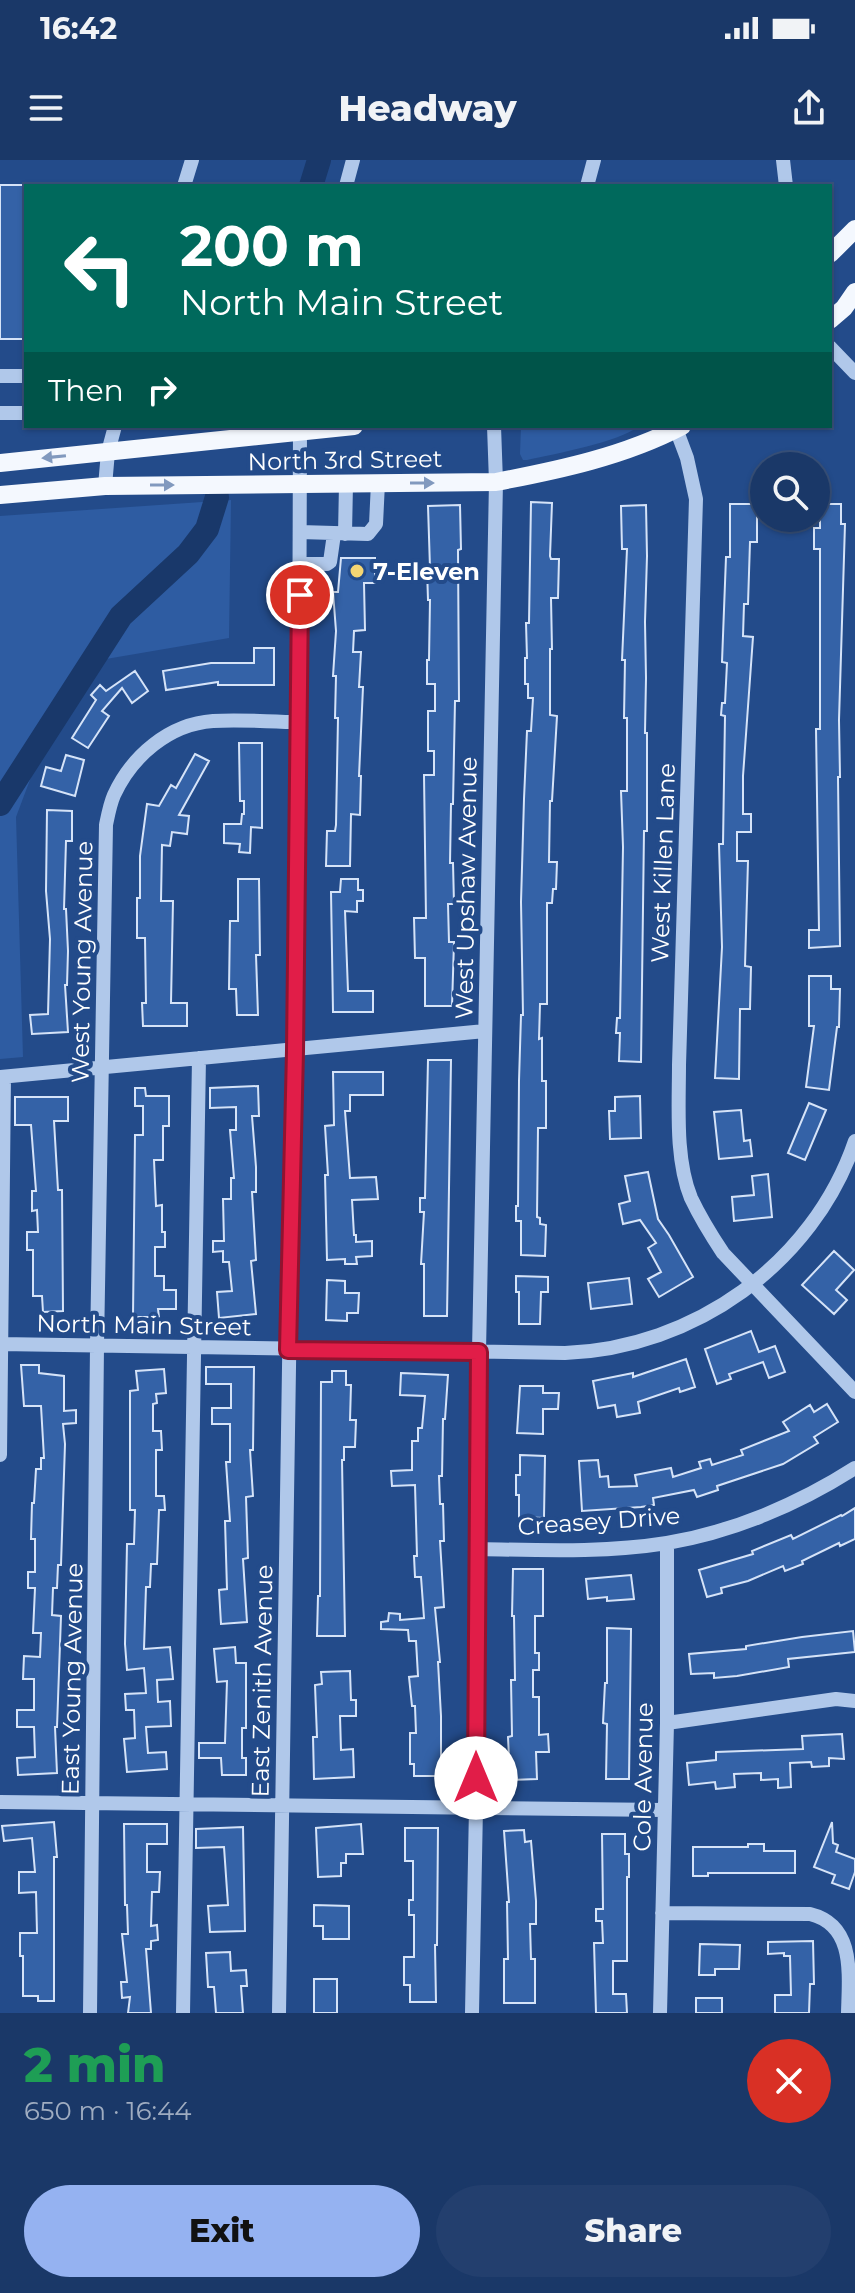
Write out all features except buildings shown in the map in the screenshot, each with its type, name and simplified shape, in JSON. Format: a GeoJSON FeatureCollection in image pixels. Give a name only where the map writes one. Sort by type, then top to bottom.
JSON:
{"type":"FeatureCollection","features":[{"type":"Feature","properties":{"kind":"main road"},"geometry":{"type":"LineString","coordinates":[[832,252],[855,229]]}},
{"type":"Feature","properties":{"kind":"main road"},"geometry":{"type":"LineString","coordinates":[[832,318],[855,292]]}},
{"type":"Feature","properties":{"kind":"main road","name":"North 3rd Street"},"geometry":{"type":"LineString","coordinates":[[0,495],[105,486],[496,482],[554,471],[621,452],[676,428]]}},
{"type":"Feature","properties":{"kind":"main road","name":"North 3rd Street"},"geometry":{"type":"LineString","coordinates":[[0,463],[300,429]]}},
{"type":"Feature","properties":{"kind":"street"},"geometry":{"type":"LineString","coordinates":[[185,184],[192,160]]}},
{"type":"Feature","properties":{"kind":"street"},"geometry":{"type":"LineString","coordinates":[[347,184],[353,160]]}},
{"type":"Feature","properties":{"kind":"street"},"geometry":{"type":"LineString","coordinates":[[588,184],[594,160]]}},
{"type":"Feature","properties":{"kind":"street"},"geometry":{"type":"LineString","coordinates":[[783,160],[786,184]]}},
{"type":"Feature","properties":{"kind":"street"},"geometry":{"type":"LineString","coordinates":[[832,349],[855,373]]}},
{"type":"Feature","properties":{"kind":"street"},"geometry":{"type":"LineString","coordinates":[[0,376],[24,376]]}},
{"type":"Feature","properties":{"kind":"street"},"geometry":{"type":"LineString","coordinates":[[0,413],[24,413]]}},
{"type":"Feature","properties":{"kind":"street"},"geometry":{"type":"LineString","coordinates":[[105,486],[108,452],[114,428]]}},
{"type":"Feature","properties":{"kind":"street","name":"West Upshaw Avenue"},"geometry":{"type":"LineString","coordinates":[[472,2013],[479,1352],[496,482],[494,428]]}},
{"type":"Feature","properties":{"kind":"street","name":"West Killen Lane"},"geometry":{"type":"LineString","coordinates":[[678,428],[696,499],[679,1050],[679,1128],[683,1162],[690,1195],[723,1253],[855,1392]]}},
{"type":"Feature","properties":{"kind":"street","name":"East Zenith Avenue"},"geometry":{"type":"LineString","coordinates":[[279,2013],[295,1051],[300,429]]}},
{"type":"Feature","properties":{"kind":"street"},"geometry":{"type":"LineString","coordinates":[[300,532],[368,534],[376,524],[378,483]]}},
{"type":"Feature","properties":{"kind":"street"},"geometry":{"type":"LineString","coordinates":[[300,564],[330,562],[339,534],[346,484]]}},
{"type":"Feature","properties":{"kind":"street","name":"West Young Avenue"},"geometry":{"type":"LineString","coordinates":[[97,1346],[106,825],[113,797],[126,774],[152,743],[168,734],[211,721],[299,722]]}},
{"type":"Feature","properties":{"kind":"street"},"geometry":{"type":"LineString","coordinates":[[0,1455],[2,1077],[485,1031]]}},
{"type":"Feature","properties":{"kind":"street"},"geometry":{"type":"LineString","coordinates":[[183,2013],[199,1058]]}},
{"type":"Feature","properties":{"kind":"street","name":"North Main Street"},"geometry":{"type":"LineString","coordinates":[[0,1344],[565,1353],[618,1347],[686,1325],[731,1301],[771,1269],[823,1210],[855,1141]]}},
{"type":"Feature","properties":{"kind":"street","name":"East Young Avenue"},"geometry":{"type":"LineString","coordinates":[[90,2013],[97,1346]]}},
{"type":"Feature","properties":{"kind":"street","name":"Creasey Drive"},"geometry":{"type":"LineString","coordinates":[[476,1549],[568,1549],[667,1543],[722,1530],[779,1509],[823,1489],[855,1468]]}},
{"type":"Feature","properties":{"kind":"street","name":"Cole Avenue"},"geometry":{"type":"LineString","coordinates":[[660,2013],[667,1723],[667,1543]]}},
{"type":"Feature","properties":{"kind":"street"},"geometry":{"type":"LineString","coordinates":[[667,1723],[836,1699],[855,1701]]}},
{"type":"Feature","properties":{"kind":"street"},"geometry":{"type":"LineString","coordinates":[[0,1802],[663,1810]]}},
{"type":"Feature","properties":{"kind":"street"},"geometry":{"type":"LineString","coordinates":[[662,1913],[810,1914],[831,1921],[842,1930],[847,1942],[848,2013]]}},
{"type":"Feature","properties":{"kind":"shaded area"},"geometry":{"type":"Polygon","coordinates":[[[521,428],[636,428],[569,451],[527,460],[523,460],[520,454],[521,428]]]}},
{"type":"Feature","properties":{"kind":"shaded area"},"geometry":{"type":"Polygon","coordinates":[[[231,500],[229,638],[106,659],[57,708],[16,817],[23,1057],[0,1059],[0,516],[231,500]]]}},
{"type":"Feature","properties":{"kind":"waterway"},"geometry":{"type":"LineString","coordinates":[[312,184],[319,160]]}},
{"type":"Feature","properties":{"kind":"waterway"},"geometry":{"type":"LineString","coordinates":[[0,804],[121,616],[188,554],[207,529],[217,497]]}},
{"type":"Feature","properties":{"kind":"place","name":"7-Eleven"},"geometry":{"type":"Point","coordinates":[357,571]}},
{"type":"Feature","properties":{"kind":"route"},"geometry":{"type":"LineString","coordinates":[[300,595],[288,1350],[479,1352],[476,1778]]}}]}
